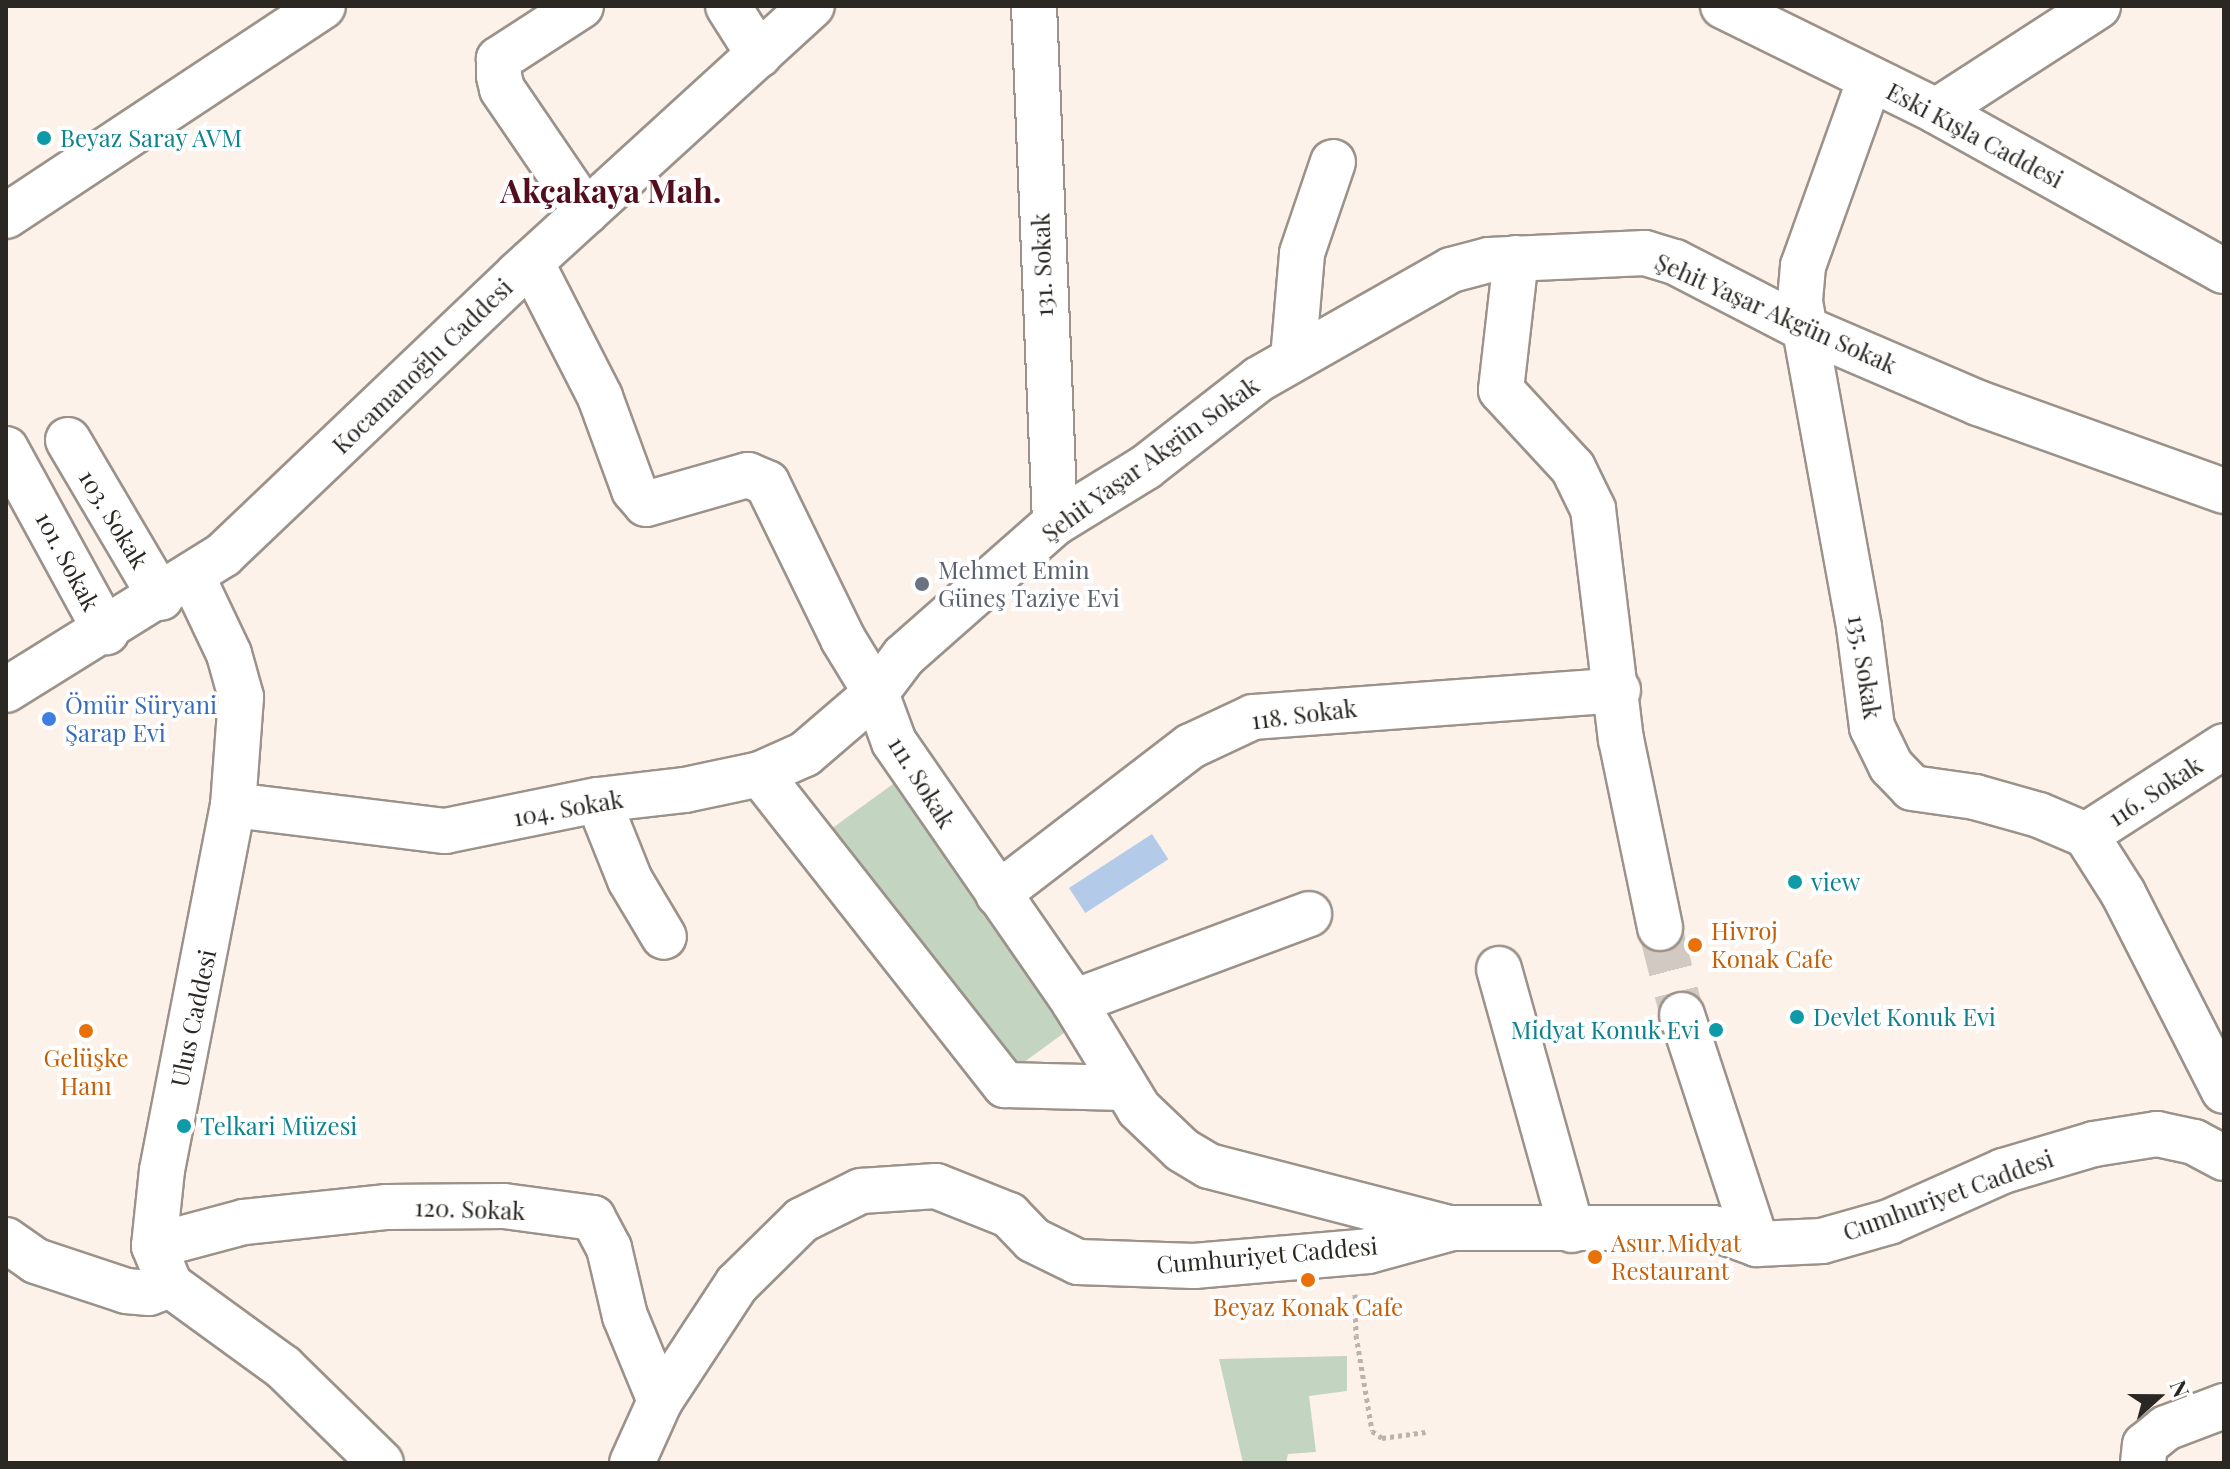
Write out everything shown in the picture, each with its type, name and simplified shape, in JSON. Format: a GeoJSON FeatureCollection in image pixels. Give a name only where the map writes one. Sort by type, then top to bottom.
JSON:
{"type":"FeatureCollection","features":[{"type":"Feature","properties":{"kind":"street"},"geometry":{"type":"LineString","coordinates":[[6,216],[323,6]]}},
{"type":"Feature","properties":{"kind":"street"},"geometry":{"type":"LineString","coordinates":[[581,6],[499,59],[502,89],[586,212]]}},
{"type":"Feature","properties":{"kind":"street"},"geometry":{"type":"LineString","coordinates":[[728,6],[759,55]]}},
{"type":"Feature","properties":{"kind":"street","name":"Kocamanoğlu Caddesi"},"geometry":{"type":"LineString","coordinates":[[6,690],[176,587],[261,520],[531,262],[812,6]]}},
{"type":"Feature","properties":{"kind":"street","name":"131. Sokak"},"geometry":{"type":"LineString","coordinates":[[1034,6],[1055,523]]}},
{"type":"Feature","properties":{"kind":"street","name":"Eski Kışla Caddesi"},"geometry":{"type":"LineString","coordinates":[[1723,6],[1936,111],[2224,271]]}},
{"type":"Feature","properties":{"kind":"street"},"geometry":{"type":"LineString","coordinates":[[1936,111],[2098,6]]}},
{"type":"Feature","properties":{"kind":"street","name":"135. Sokak"},"geometry":{"type":"LineString","coordinates":[[1870,79],[1803,266],[1801,327],[1859,627],[1872,727],[1891,766],[1912,788],[1975,797],[2039,815],[2086,835]]}},
{"type":"Feature","properties":{"kind":"street"},"geometry":{"type":"LineString","coordinates":[[1293,359],[1302,253],[1333,162]]}},
{"type":"Feature","properties":{"kind":"street","name":"Şehit Yaşar Akgün Sokak"},"geometry":{"type":"LineString","coordinates":[[876,693],[904,656],[1055,523],[1146,467],[1259,379],[1451,270],[1516,258],[1645,253],[1675,262],[1801,327],[1978,403],[2224,491]]}},
{"type":"Feature","properties":{"kind":"street"},"geometry":{"type":"LineString","coordinates":[[1516,258],[1501,390],[1573,468],[1593,509],[1618,690],[1621,739],[1660,928]]}},
{"type":"Feature","properties":{"kind":"street","name":"111. Sokak"},"geometry":{"type":"LineString","coordinates":[[531,262],[600,397],[634,490],[646,504],[748,475],[762,478],[876,693],[894,742],[1074,1002],[1124,1088],[1182,1150],[1209,1166],[1452,1228]]}},
{"type":"Feature","properties":{"kind":"street","name":"103. Sokak"},"geometry":{"type":"LineString","coordinates":[[68,440],[176,587]]}},
{"type":"Feature","properties":{"kind":"street","name":"101. Sokak"},"geometry":{"type":"LineString","coordinates":[[6,449],[106,632]]}},
{"type":"Feature","properties":{"kind":"street","name":"Ulus Caddesi"},"geometry":{"type":"LineString","coordinates":[[162,1266],[162,1170],[233,805],[241,697],[229,654],[176,587]]}},
{"type":"Feature","properties":{"kind":"street","name":"118. Sokak"},"geometry":{"type":"LineString","coordinates":[[998,894],[1191,746],[1253,717],[1618,690]]}},
{"type":"Feature","properties":{"kind":"street","name":"104. Sokak"},"geometry":{"type":"LineString","coordinates":[[233,805],[445,831],[598,800],[685,790],[760,774],[805,754],[876,693]]}},
{"type":"Feature","properties":{"kind":"street","name":"116. Sokak"},"geometry":{"type":"LineString","coordinates":[[2086,835],[2224,746]]}},
{"type":"Feature","properties":{"kind":"street"},"geometry":{"type":"LineString","coordinates":[[760,774],[1005,1085],[1124,1088]]}},
{"type":"Feature","properties":{"kind":"street"},"geometry":{"type":"LineString","coordinates":[[598,800],[630,880],[664,937]]}},
{"type":"Feature","properties":{"kind":"street"},"geometry":{"type":"LineString","coordinates":[[2086,835],[2123,893],[2224,1091]]}},
{"type":"Feature","properties":{"kind":"street"},"geometry":{"type":"LineString","coordinates":[[1074,1002],[1309,914]]}},
{"type":"Feature","properties":{"kind":"street"},"geometry":{"type":"LineString","coordinates":[[1499,969],[1572,1230]]}},
{"type":"Feature","properties":{"kind":"street"},"geometry":{"type":"LineString","coordinates":[[1682,1015],[1757,1244]]}},
{"type":"Feature","properties":{"kind":"street"},"geometry":{"type":"LineString","coordinates":[[2209,1150],[2224,1100]]}},
{"type":"Feature","properties":{"kind":"street","name":"Cumhuriyet Caddesi"},"geometry":{"type":"LineString","coordinates":[[632,1463],[660,1401],[737,1284],[802,1220],[861,1191],[936,1186],[1009,1215],[1033,1240],[1078,1262],[1194,1266],[1352,1253],[1452,1228],[1713,1228],[1757,1244],[1822,1241],[1889,1222],[2003,1171],[2094,1144],[2157,1134],[2209,1150]]}},
{"type":"Feature","properties":{"kind":"street","name":"120. Sokak"},"geometry":{"type":"LineString","coordinates":[[162,1266],[244,1222],[387,1207],[504,1206],[593,1218],[609,1248],[625,1316],[660,1401]]}},
{"type":"Feature","properties":{"kind":"street"},"geometry":{"type":"LineString","coordinates":[[6,1240],[36,1261],[126,1291],[149,1293],[162,1266],[283,1367],[381,1463]]}},
{"type":"Feature","properties":{"kind":"street"},"geometry":{"type":"LineString","coordinates":[[2143,1463],[2145,1445],[2166,1428],[2224,1406]]}},
{"type":"Feature","properties":{"kind":"path"},"geometry":{"type":"LineString","coordinates":[[1352,1253],[1356,1335],[1372,1431],[1382,1438],[1426,1432]]}},
{"type":"Feature","properties":{"kind":"green space"},"geometry":{"type":"Polygon","coordinates":[[[893,784],[1071,1028],[1002,1078],[824,834],[893,784]]]}},
{"type":"Feature","properties":{"kind":"green space"},"geometry":{"type":"Polygon","coordinates":[[[1347,1356],[1347,1391],[1309,1396],[1316,1452],[1288,1454],[1286,1463],[1243,1463],[1219,1359],[1347,1356]]]}},
{"type":"Feature","properties":{"kind":"water"},"geometry":{"type":"Polygon","coordinates":[[[1152,834],[1168,859],[1085,913],[1069,888],[1152,834]]]}},
{"type":"Feature","properties":{"kind":"tunnel"},"geometry":{"type":"LineString","coordinates":[[1660,928],[1682,1015]]}},
{"type":"Feature","properties":{"kind":"place","name":"Beyaz Saray AVM"},"geometry":{"type":"Point","coordinates":[44,138]}},
{"type":"Feature","properties":{"kind":"place","name":"Mehmet Emin Güneş Taziye Evi"},"geometry":{"type":"Point","coordinates":[922,584]}},
{"type":"Feature","properties":{"kind":"place","name":"Ömür Süryani Şarap Evi"},"geometry":{"type":"Point","coordinates":[49,719]}},
{"type":"Feature","properties":{"kind":"place","name":"view"},"geometry":{"type":"Point","coordinates":[1795,882]}},
{"type":"Feature","properties":{"kind":"place","name":"Hivroj Konak Cafe"},"geometry":{"type":"Point","coordinates":[1695,945]}},
{"type":"Feature","properties":{"kind":"place","name":"Devlet Konuk Evi"},"geometry":{"type":"Point","coordinates":[1797,1017]}},
{"type":"Feature","properties":{"kind":"place","name":"Midyat Konuk Evi"},"geometry":{"type":"Point","coordinates":[1716,1030]}},
{"type":"Feature","properties":{"kind":"place","name":"Gelüşke Hanı"},"geometry":{"type":"Point","coordinates":[86,1031]}},
{"type":"Feature","properties":{"kind":"place","name":"Telkari Müzesi"},"geometry":{"type":"Point","coordinates":[184,1126]}},
{"type":"Feature","properties":{"kind":"place","name":"Asur Midyat Restaurant"},"geometry":{"type":"Point","coordinates":[1595,1257]}},
{"type":"Feature","properties":{"kind":"place","name":"Beyaz Konak Cafe"},"geometry":{"type":"Point","coordinates":[1308,1280]}},
{"type":"Feature","properties":{"kind":"district","name":"Akçakaya Mah."},"geometry":{"type":"Point","coordinates":[611,190]}}]}
